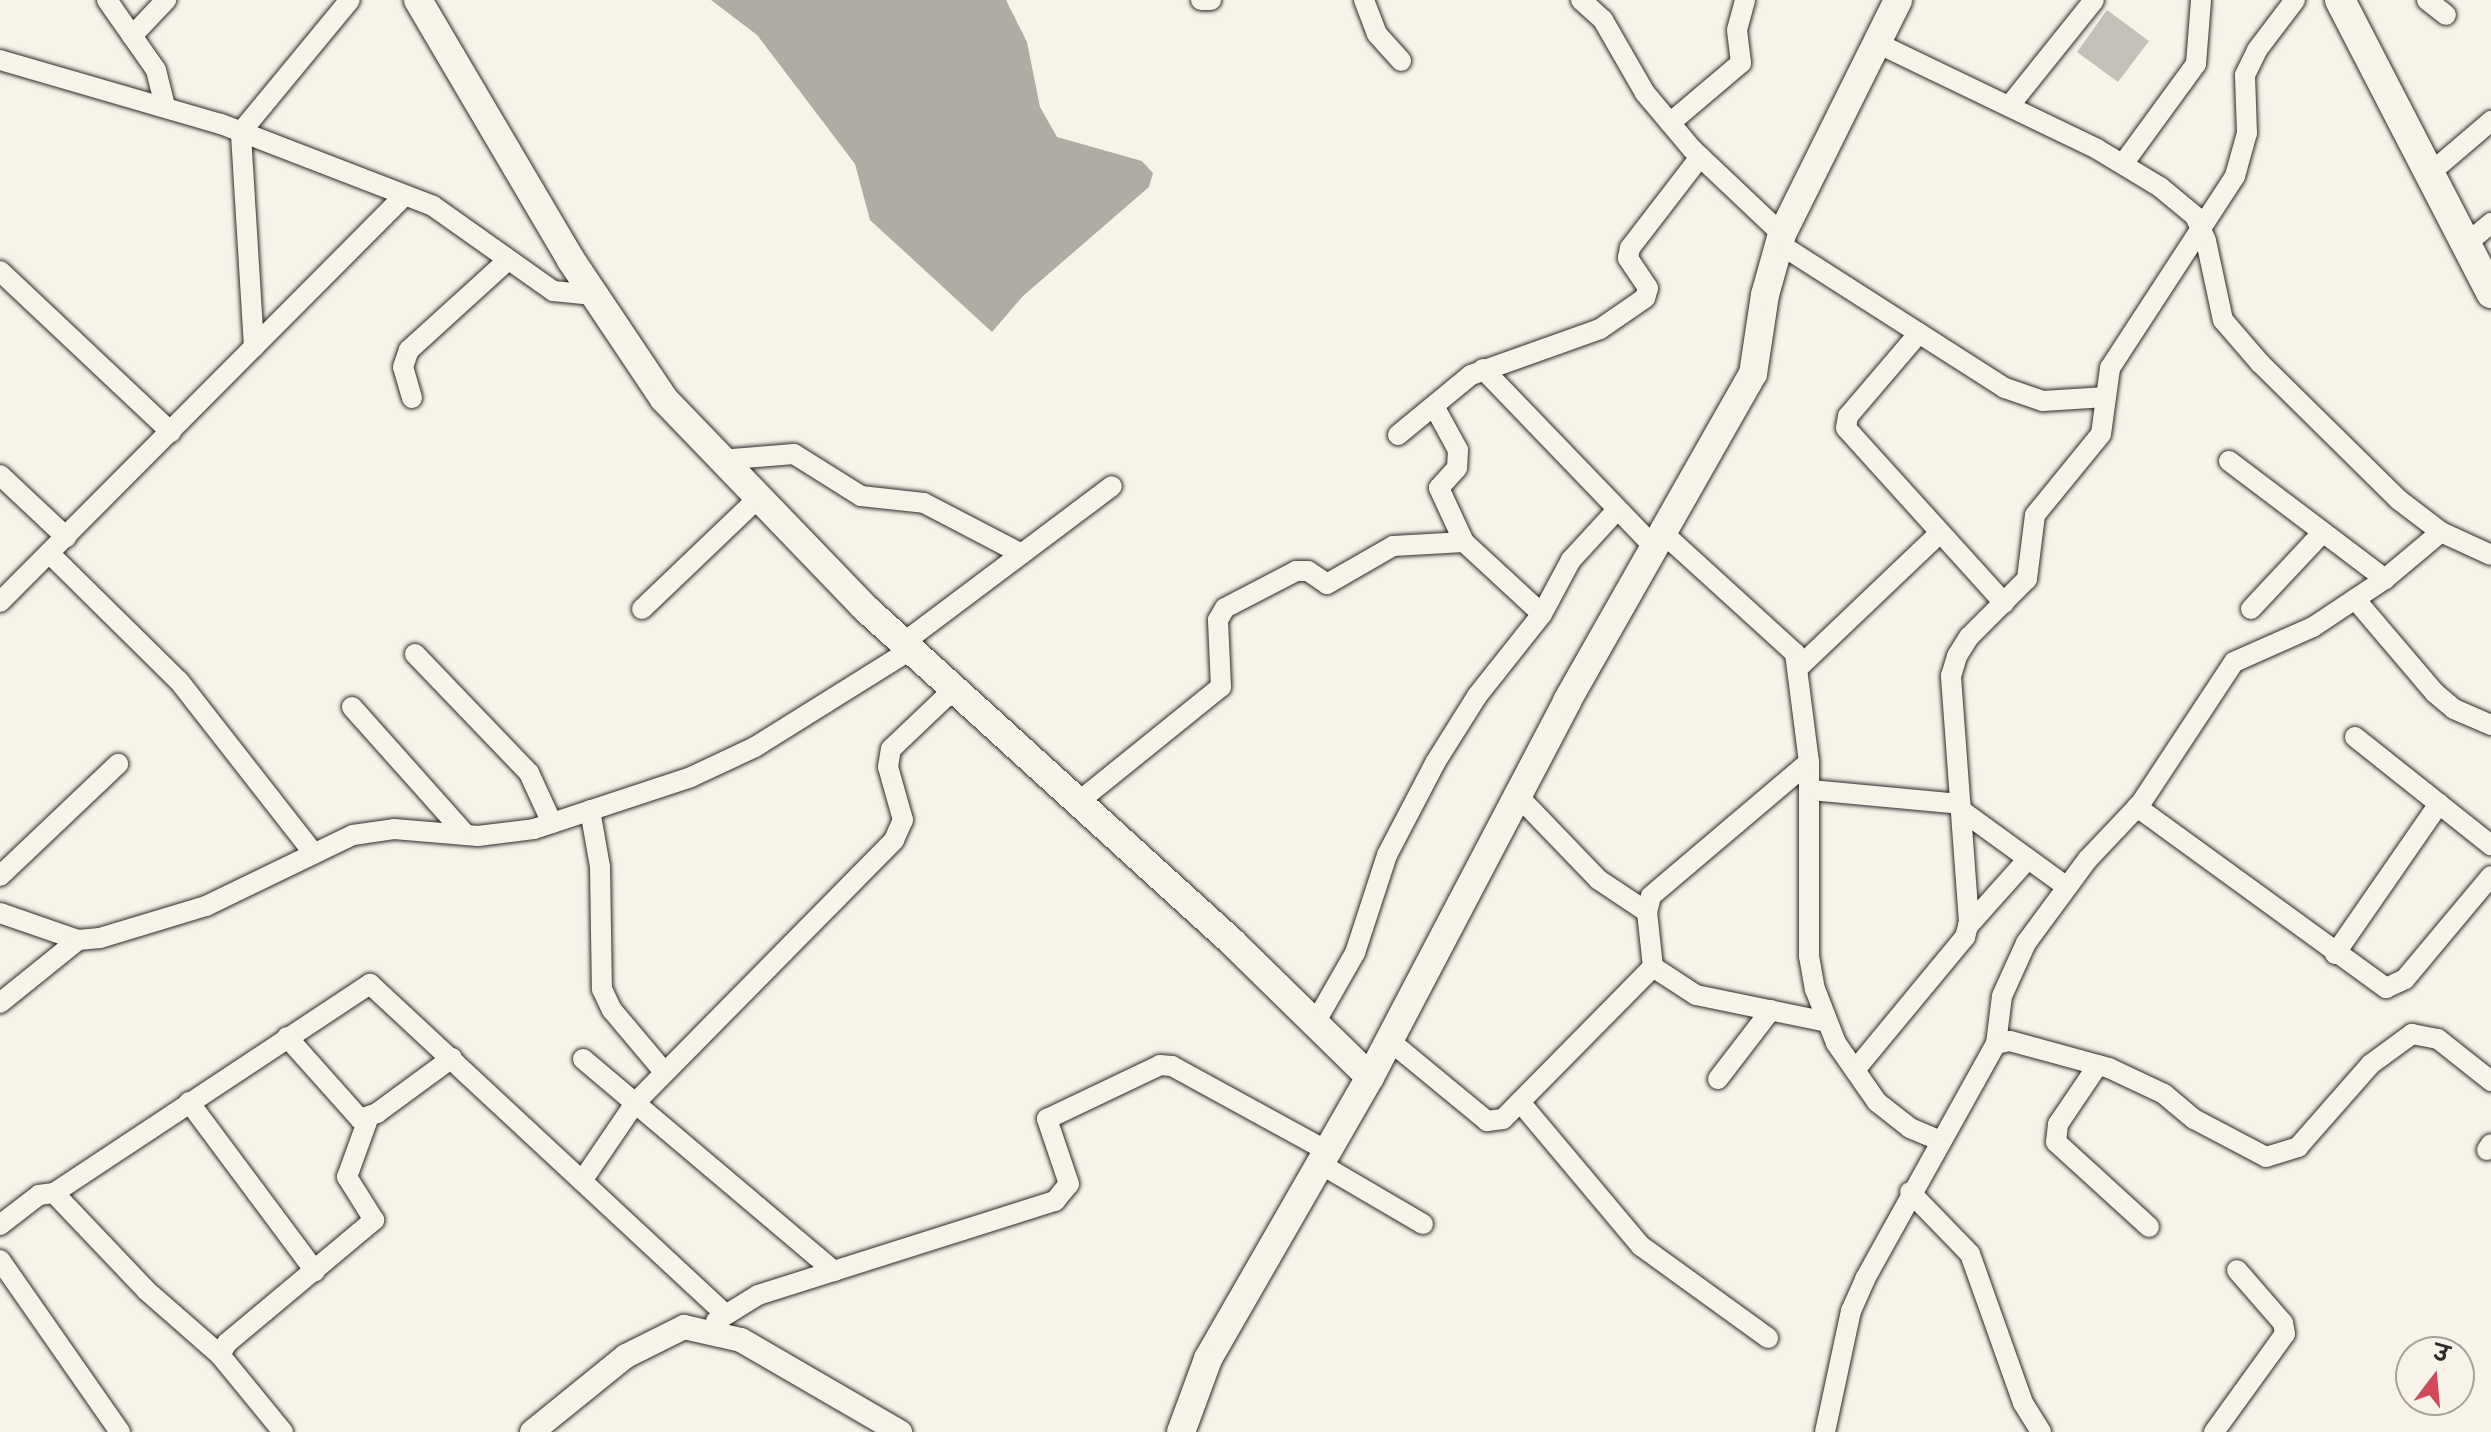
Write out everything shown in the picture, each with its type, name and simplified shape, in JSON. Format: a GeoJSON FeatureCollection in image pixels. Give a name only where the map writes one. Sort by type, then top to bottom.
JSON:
{"type":"FeatureCollection","features":[{"type":"Feature","properties":{"kind":"main road"},"geometry":{"type":"LineString","coordinates":[[418,0],[594,295],[664,399],[756,500],[906,647],[1370,1077]]}},
{"type":"Feature","properties":{"kind":"main road"},"geometry":{"type":"LineString","coordinates":[[1181,1432],[1208,1359],[1325,1159],[1659,540],[1753,374],[1780,239],[1898,0]]}},
{"type":"Feature","properties":{"kind":"main road"},"geometry":{"type":"LineString","coordinates":[[2340,0],[2491,293]]}},
{"type":"Feature","properties":{"kind":"street"},"geometry":{"type":"LineString","coordinates":[[107,0],[156,70],[165,107]]}},
{"type":"Feature","properties":{"kind":"street"},"geometry":{"type":"LineString","coordinates":[[132,36],[166,0]]}},
{"type":"Feature","properties":{"kind":"street"},"geometry":{"type":"LineString","coordinates":[[254,347],[241,132],[350,0]]}},
{"type":"Feature","properties":{"kind":"street"},"geometry":{"type":"LineString","coordinates":[[1201,0],[1211,0]]}},
{"type":"Feature","properties":{"kind":"street"},"geometry":{"type":"LineString","coordinates":[[1364,0],[1377,34],[1401,61]]}},
{"type":"Feature","properties":{"kind":"street"},"geometry":{"type":"LineString","coordinates":[[1670,123],[1741,63],[1737,30],[1745,0]]}},
{"type":"Feature","properties":{"kind":"street"},"geometry":{"type":"LineString","coordinates":[[2010,105],[2094,0]]}},
{"type":"Feature","properties":{"kind":"street"},"geometry":{"type":"LineString","coordinates":[[2123,164],[2196,64],[2201,0]]}},
{"type":"Feature","properties":{"kind":"street"},"geometry":{"type":"LineString","coordinates":[[1968,926],[1951,676],[1969,637],[2027,579],[2035,515],[2101,434],[2110,368],[2245,152],[2245,75],[2257,50],[2295,0]]}},
{"type":"Feature","properties":{"kind":"street"},"geometry":{"type":"LineString","coordinates":[[2427,0],[2446,15]]}},
{"type":"Feature","properties":{"kind":"street"},"geometry":{"type":"LineString","coordinates":[[1589,3],[1670,123],[1780,239],[1919,333],[2024,397],[2106,397]]}},
{"type":"Feature","properties":{"kind":"street"},"geometry":{"type":"LineString","coordinates":[[1877,43],[2010,105],[2123,164],[2160,187],[2195,216],[2223,320],[2260,363],[2399,500],[2441,532],[2491,555]]}},
{"type":"Feature","properties":{"kind":"street"},"geometry":{"type":"LineString","coordinates":[[0,60],[241,132],[405,195],[461,222],[553,291],[594,295]]}},
{"type":"Feature","properties":{"kind":"street"},"geometry":{"type":"LineString","coordinates":[[2429,174],[2491,121]]}},
{"type":"Feature","properties":{"kind":"street"},"geometry":{"type":"LineString","coordinates":[[1398,435],[1483,369],[1600,329],[1645,298],[1648,288],[1628,258],[1630,248],[1700,157]]}},
{"type":"Feature","properties":{"kind":"street"},"geometry":{"type":"LineString","coordinates":[[0,602],[405,195]]}},
{"type":"Feature","properties":{"kind":"street"},"geometry":{"type":"LineString","coordinates":[[2466,244],[2491,223]]}},
{"type":"Feature","properties":{"kind":"street"},"geometry":{"type":"LineString","coordinates":[[412,398],[403,367],[409,350],[508,260]]}},
{"type":"Feature","properties":{"kind":"street"},"geometry":{"type":"LineString","coordinates":[[0,271],[171,432]]}},
{"type":"Feature","properties":{"kind":"street"},"geometry":{"type":"LineString","coordinates":[[1919,333],[1845,422],[2004,603]]}},
{"type":"Feature","properties":{"kind":"street"},"geometry":{"type":"LineString","coordinates":[[1483,369],[1617,510],[1782,637],[1798,668],[1809,762],[1809,956],[1827,1022],[1877,1102],[1910,1128],[1940,1141]]}},
{"type":"Feature","properties":{"kind":"street"},"geometry":{"type":"LineString","coordinates":[[1434,406],[1458,450],[1457,468],[1439,488],[1464,542],[1542,614]]}},
{"type":"Feature","properties":{"kind":"street"},"geometry":{"type":"LineString","coordinates":[[720,460],[794,454],[861,496],[924,503],[1022,554]]}},
{"type":"Feature","properties":{"kind":"street"},"geometry":{"type":"LineString","coordinates":[[2229,461],[2385,579]]}},
{"type":"Feature","properties":{"kind":"street"},"geometry":{"type":"LineString","coordinates":[[0,475],[66,537]]}},
{"type":"Feature","properties":{"kind":"street"},"geometry":{"type":"LineString","coordinates":[[0,913],[78,940],[100,938],[206,906],[353,835],[394,829],[465,834],[552,823],[593,826],[755,747],[906,647],[1112,486]]}},
{"type":"Feature","properties":{"kind":"street"},"geometry":{"type":"LineString","coordinates":[[642,609],[756,500]]}},
{"type":"Feature","properties":{"kind":"street"},"geometry":{"type":"LineString","coordinates":[[1315,1023],[1355,953],[1387,855],[1435,763],[1477,696],[1542,614],[1571,560],[1617,510]]}},
{"type":"Feature","properties":{"kind":"street"},"geometry":{"type":"LineString","coordinates":[[2251,609],[2323,532]]}},
{"type":"Feature","properties":{"kind":"street"},"geometry":{"type":"LineString","coordinates":[[1825,1432],[1851,1311],[1910,1192],[1996,1044],[2002,996],[2026,943],[2067,887],[2137,807],[2234,662],[2313,627],[2385,579],[2441,532]]}},
{"type":"Feature","properties":{"kind":"street"},"geometry":{"type":"LineString","coordinates":[[1798,668],[1940,533]]}},
{"type":"Feature","properties":{"kind":"street"},"geometry":{"type":"LineString","coordinates":[[1077,803],[1221,687],[1218,620],[1225,608],[1296,571],[1308,571],[1327,584],[1393,546],[1464,542]]}},
{"type":"Feature","properties":{"kind":"street"},"geometry":{"type":"LineString","coordinates":[[49,553],[179,681],[314,854]]}},
{"type":"Feature","properties":{"kind":"street"},"geometry":{"type":"LineString","coordinates":[[2355,599],[2435,693],[2454,709],[2491,725]]}},
{"type":"Feature","properties":{"kind":"street"},"geometry":{"type":"LineString","coordinates":[[415,654],[529,773],[552,823]]}},
{"type":"Feature","properties":{"kind":"street"},"geometry":{"type":"LineString","coordinates":[[582,1181],[635,1103],[901,826],[888,767],[891,749],[953,690]]}},
{"type":"Feature","properties":{"kind":"street"},"geometry":{"type":"LineString","coordinates":[[352,707],[465,834]]}},
{"type":"Feature","properties":{"kind":"street"},"geometry":{"type":"LineString","coordinates":[[2355,737],[2491,845]]}},
{"type":"Feature","properties":{"kind":"street"},"geometry":{"type":"LineString","coordinates":[[1653,967],[1647,912],[1651,896],[1809,762]]}},
{"type":"Feature","properties":{"kind":"street"},"geometry":{"type":"LineString","coordinates":[[0,876],[118,764]]}},
{"type":"Feature","properties":{"kind":"street"},"geometry":{"type":"LineString","coordinates":[[1810,790],[1961,807],[2067,887]]}},
{"type":"Feature","properties":{"kind":"street"},"geometry":{"type":"LineString","coordinates":[[1519,797],[1599,880],[1647,912]]}},
{"type":"Feature","properties":{"kind":"street"},"geometry":{"type":"LineString","coordinates":[[2335,954],[2439,804]]}},
{"type":"Feature","properties":{"kind":"street"},"geometry":{"type":"LineString","coordinates":[[2137,807],[2377,985],[2397,986],[2491,876]]}},
{"type":"Feature","properties":{"kind":"street"},"geometry":{"type":"LineString","coordinates":[[593,826],[602,989],[612,1010],[665,1073]]}},
{"type":"Feature","properties":{"kind":"street"},"geometry":{"type":"LineString","coordinates":[[1855,1070],[1959,949],[1968,926],[2028,859]]}},
{"type":"Feature","properties":{"kind":"street"},"geometry":{"type":"LineString","coordinates":[[0,1003],[78,940]]}},
{"type":"Feature","properties":{"kind":"street"},"geometry":{"type":"LineString","coordinates":[[1653,967],[1696,995],[1827,1022]]}},
{"type":"Feature","properties":{"kind":"street"},"geometry":{"type":"LineString","coordinates":[[1390,1041],[1487,1121],[1503,1119],[1653,967]]}},
{"type":"Feature","properties":{"kind":"street"},"geometry":{"type":"LineString","coordinates":[[0,1225],[39,1195],[54,1193],[370,984],[582,1181],[716,1322],[741,1340],[900,1432]]}},
{"type":"Feature","properties":{"kind":"street"},"geometry":{"type":"LineString","coordinates":[[1718,1079],[1771,1010]]}},
{"type":"Feature","properties":{"kind":"street"},"geometry":{"type":"LineString","coordinates":[[1996,1044],[2010,1041],[2098,1065],[2164,1094],[2194,1119],[2266,1157],[2280,1157],[2298,1147],[2371,1064],[2412,1034],[2438,1039],[2491,1081]]}},
{"type":"Feature","properties":{"kind":"street"},"geometry":{"type":"LineString","coordinates":[[287,1037],[353,1114],[368,1119]]}},
{"type":"Feature","properties":{"kind":"street"},"geometry":{"type":"LineString","coordinates":[[220,1355],[227,1343],[374,1220],[347,1177],[368,1119],[452,1058]]}},
{"type":"Feature","properties":{"kind":"street"},"geometry":{"type":"LineString","coordinates":[[583,1059],[834,1271]]}},
{"type":"Feature","properties":{"kind":"street"},"geometry":{"type":"LineString","coordinates":[[532,1432],[647,1342],[684,1327],[716,1322],[758,1295],[1055,1201],[1069,1184],[1047,1119],[1160,1065],[1172,1066],[1325,1159],[1423,1224]]}},
{"type":"Feature","properties":{"kind":"street"},"geometry":{"type":"LineString","coordinates":[[2098,1065],[2058,1124],[2056,1142],[2149,1227]]}},
{"type":"Feature","properties":{"kind":"street"},"geometry":{"type":"LineString","coordinates":[[189,1102],[315,1271]]}},
{"type":"Feature","properties":{"kind":"street"},"geometry":{"type":"LineString","coordinates":[[1520,1102],[1641,1246],[1768,1338]]}},
{"type":"Feature","properties":{"kind":"street"},"geometry":{"type":"LineString","coordinates":[[1910,1192],[1970,1254],[2023,1403],[2041,1432]]}},
{"type":"Feature","properties":{"kind":"street"},"geometry":{"type":"LineString","coordinates":[[54,1193],[69,1203],[147,1291],[220,1355],[283,1432]]}},
{"type":"Feature","properties":{"kind":"street"},"geometry":{"type":"LineString","coordinates":[[0,1260],[120,1432]]}},
{"type":"Feature","properties":{"kind":"street"},"geometry":{"type":"LineString","coordinates":[[2214,1432],[2285,1334],[2283,1323],[2237,1270]]}},
{"type":"Feature","properties":{"kind":"shaded area"},"geometry":{"type":"Polygon","coordinates":[[[711,0],[1006,0],[1027,42],[1040,107],[1057,137],[1142,161],[1153,173],[1149,187],[1023,296],[992,332],[870,220],[855,164],[757,35],[711,0]]]}},
{"type":"Feature","properties":{"kind":"building"},"geometry":{"type":"Polygon","coordinates":[[[2107,10],[2149,41],[2118,82],[2077,52],[2107,10]]]}}]}
